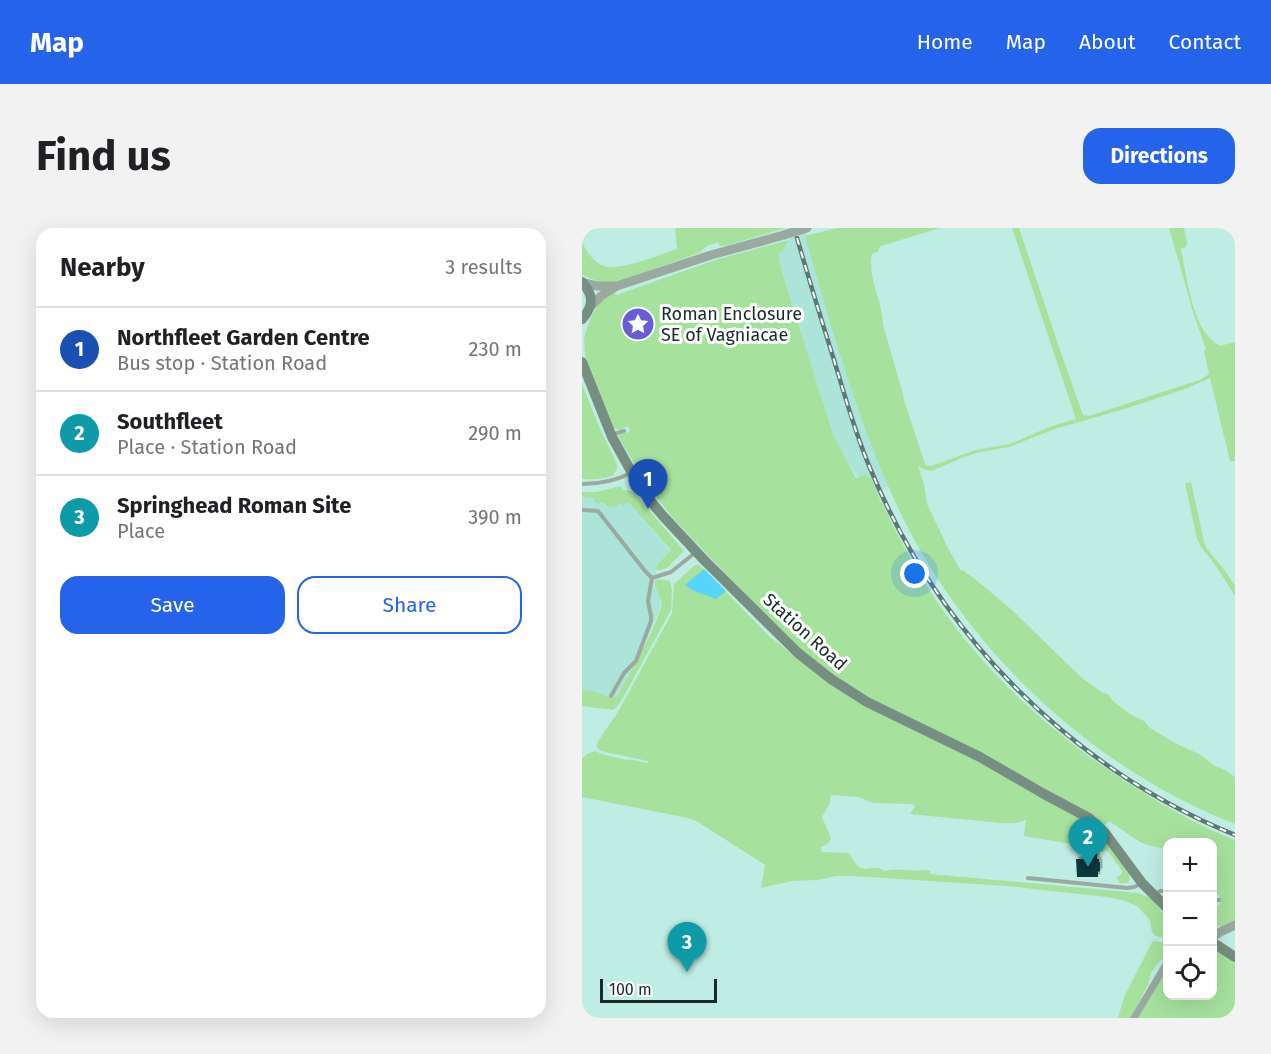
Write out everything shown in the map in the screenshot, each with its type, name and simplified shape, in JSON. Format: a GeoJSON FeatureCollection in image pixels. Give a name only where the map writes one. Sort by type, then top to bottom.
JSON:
{"type":"FeatureCollection","features":[{"type":"Feature","properties":{"kind":"main road"},"geometry":{"type":"LineString","coordinates":[[583,283],[589,291],[591,300],[591,306],[583,321]]}},
{"type":"Feature","properties":{"kind":"main road","name":"Station Road"},"geometry":{"type":"LineString","coordinates":[[582,352],[585,378],[611,435],[632,473],[663,516],[782,638],[831,680],[867,702],[980,757],[1087,816],[1121,854],[1142,883],[1163,905]]}},
{"type":"Feature","properties":{"kind":"main road"},"geometry":{"type":"LineString","coordinates":[[1217,944],[1235,957]]}},
{"type":"Feature","properties":{"kind":"street"},"geometry":{"type":"LineString","coordinates":[[591,306],[599,297],[617,286],[711,255],[807,228]]}},
{"type":"Feature","properties":{"kind":"street"},"geometry":{"type":"LineString","coordinates":[[583,283],[617,286]]}},
{"type":"Feature","properties":{"kind":"street"},"geometry":{"type":"LineString","coordinates":[[1217,936],[1235,926]]}},
{"type":"Feature","properties":{"kind":"street"},"geometry":{"type":"LineString","coordinates":[[1134,1018],[1163,968]]}},
{"type":"Feature","properties":{"kind":"lane"},"geometry":{"type":"LineString","coordinates":[[611,435],[624,430]]}},
{"type":"Feature","properties":{"kind":"lane"},"geometry":{"type":"LineString","coordinates":[[582,484],[612,481],[632,473]]}},
{"type":"Feature","properties":{"kind":"lane"},"geometry":{"type":"LineString","coordinates":[[582,510],[597,511],[652,578]]}},
{"type":"Feature","properties":{"kind":"lane"},"geometry":{"type":"LineString","coordinates":[[652,578],[671,572],[696,551]]}},
{"type":"Feature","properties":{"kind":"lane"},"geometry":{"type":"LineString","coordinates":[[611,696],[624,673],[636,661],[651,621],[648,601],[652,578]]}},
{"type":"Feature","properties":{"kind":"lane"},"geometry":{"type":"LineString","coordinates":[[1028,878],[1131,888],[1142,883]]}},
{"type":"Feature","properties":{"kind":"lane"},"geometry":{"type":"LineString","coordinates":[[1154,895],[1163,891]]}},
{"type":"Feature","properties":{"kind":"shaded area"},"geometry":{"type":"Polygon","coordinates":[[[786,228],[804,228],[904,478],[869,496],[833,434],[782,272],[778,253],[782,252],[789,240],[786,228]]]}},
{"type":"Feature","properties":{"kind":"shaded area"},"geometry":{"type":"Polygon","coordinates":[[[582,497],[595,498],[609,508],[627,501],[671,551],[657,565],[654,585],[661,599],[660,608],[645,644],[614,698],[582,689],[582,497]]]}},
{"type":"Feature","properties":{"kind":"green space"},"geometry":{"type":"Polygon","coordinates":[[[675,228],[786,228],[725,246],[720,246],[718,242],[707,246],[699,253],[620,281],[606,283],[582,275],[582,242],[597,262],[604,266],[619,267],[677,249],[675,228]]]}},
{"type":"Feature","properties":{"kind":"green space"},"geometry":{"type":"Polygon","coordinates":[[[837,228],[940,228],[881,246],[879,251],[872,254],[871,263],[883,325],[904,400],[924,461],[926,465],[931,466],[976,450],[1010,444],[1049,427],[1076,419],[1012,228],[1019,228],[1083,415],[1089,416],[1200,380],[1209,374],[1204,351],[1206,350],[1169,228],[1184,228],[1187,242],[1186,247],[1181,249],[1197,317],[1203,329],[1220,346],[1235,342],[1235,461],[1230,461],[1210,378],[1188,388],[1055,429],[1009,447],[964,457],[932,471],[918,466],[927,504],[961,571],[975,579],[1012,610],[1082,678],[1108,694],[1128,713],[1235,777],[1235,824],[1181,799],[1129,769],[1079,733],[1033,693],[991,649],[953,601],[920,550],[893,497],[867,434],[834,335],[805,236],[837,228]]]}},
{"type":"Feature","properties":{"kind":"green space"},"geometry":{"type":"Polygon","coordinates":[[[789,240],[782,252],[778,253],[782,272],[833,434],[856,478],[866,474],[868,478],[870,477],[905,548],[947,616],[988,666],[1034,712],[1111,772],[1185,817],[1235,840],[1235,921],[1217,927],[1217,906],[1220,904],[1219,895],[1217,895],[1217,838],[1163,838],[1163,848],[1147,845],[1109,821],[1104,826],[851,690],[788,640],[672,517],[646,484],[618,436],[630,431],[628,426],[620,430],[613,428],[588,367],[584,337],[591,317],[601,300],[614,292],[616,295],[718,259],[789,240]]]}},
{"type":"Feature","properties":{"kind":"green space"},"geometry":{"type":"Polygon","coordinates":[[[582,384],[617,464],[614,475],[598,479],[582,479],[582,384]]]}},
{"type":"Feature","properties":{"kind":"green space"},"geometry":{"type":"Polygon","coordinates":[[[1191,482],[1204,542],[1235,586],[1235,596],[1197,539],[1185,483],[1191,482]]]}},
{"type":"Feature","properties":{"kind":"green space"},"geometry":{"type":"Polygon","coordinates":[[[621,486],[623,490],[631,491],[636,495],[684,551],[667,568],[656,570],[657,565],[671,550],[628,502],[609,508],[602,502],[599,504],[595,502],[594,498],[582,497],[582,492],[596,492],[621,486]]]}},
{"type":"Feature","properties":{"kind":"green space"},"geometry":{"type":"Polygon","coordinates":[[[695,565],[698,565],[770,637],[810,668],[1094,826],[1129,873],[1130,880],[1127,883],[1120,883],[1116,878],[1122,871],[1107,850],[1102,852],[1081,851],[1081,843],[1072,838],[1071,844],[1024,836],[1026,820],[1000,823],[910,814],[915,806],[912,804],[873,803],[859,797],[831,795],[830,803],[822,817],[831,838],[828,844],[820,847],[822,852],[849,853],[858,866],[864,869],[926,870],[930,871],[930,874],[1138,893],[1150,898],[1163,913],[1163,937],[1154,934],[1150,920],[1137,906],[1107,897],[1006,886],[853,876],[792,881],[761,888],[765,865],[698,822],[688,818],[582,797],[582,757],[587,754],[595,751],[648,763],[648,761],[599,750],[596,745],[618,712],[672,613],[674,584],[695,565]]]}},
{"type":"Feature","properties":{"kind":"green space"},"geometry":{"type":"Polygon","coordinates":[[[658,579],[670,581],[671,610],[624,696],[613,710],[582,706],[582,689],[609,697],[617,696],[641,652],[661,607],[662,603],[655,584],[658,579]]]}},
{"type":"Feature","properties":{"kind":"green space"},"geometry":{"type":"Polygon","coordinates":[[[1152,942],[1163,942],[1163,959],[1151,973],[1131,1018],[1118,1018],[1124,997],[1152,942]]]}},
{"type":"Feature","properties":{"kind":"green space"},"geometry":{"type":"Polygon","coordinates":[[[1217,949],[1235,961],[1235,963],[1230,961],[1235,964],[1235,1018],[1137,1018],[1163,974],[1163,1000],[1217,1000],[1217,949]]]}},
{"type":"Feature","properties":{"kind":"water"},"geometry":{"type":"Polygon","coordinates":[[[704,569],[726,591],[716,599],[696,592],[685,585],[704,569]]]}},
{"type":"Feature","properties":{"kind":"building"},"geometry":{"type":"Polygon","coordinates":[[[1089,853],[1097,853],[1097,859],[1100,862],[1098,877],[1077,877],[1076,859],[1089,859],[1089,853]]]}},
{"type":"Feature","properties":{"kind":"railway"},"geometry":{"type":"LineString","coordinates":[[797,238],[850,414],[870,468],[898,528],[932,585],[972,639],[1016,688],[1064,733],[1118,772],[1174,806],[1235,835]]}},
{"type":"Feature","properties":{"kind":"place","name":"Roman Enclosure SE of Vagniacae"},"geometry":{"type":"Point","coordinates":[638,324]}},
{"type":"Feature","properties":{"kind":"place","name":"Northfleet Garden Centre"},"geometry":{"type":"Point","coordinates":[648,509]}},
{"type":"Feature","properties":{"kind":"place","name":"Southfleet"},"geometry":{"type":"Point","coordinates":[1088,867]}},
{"type":"Feature","properties":{"kind":"place","name":"Springhead Roman Site"},"geometry":{"type":"Point","coordinates":[687,972]}}]}
